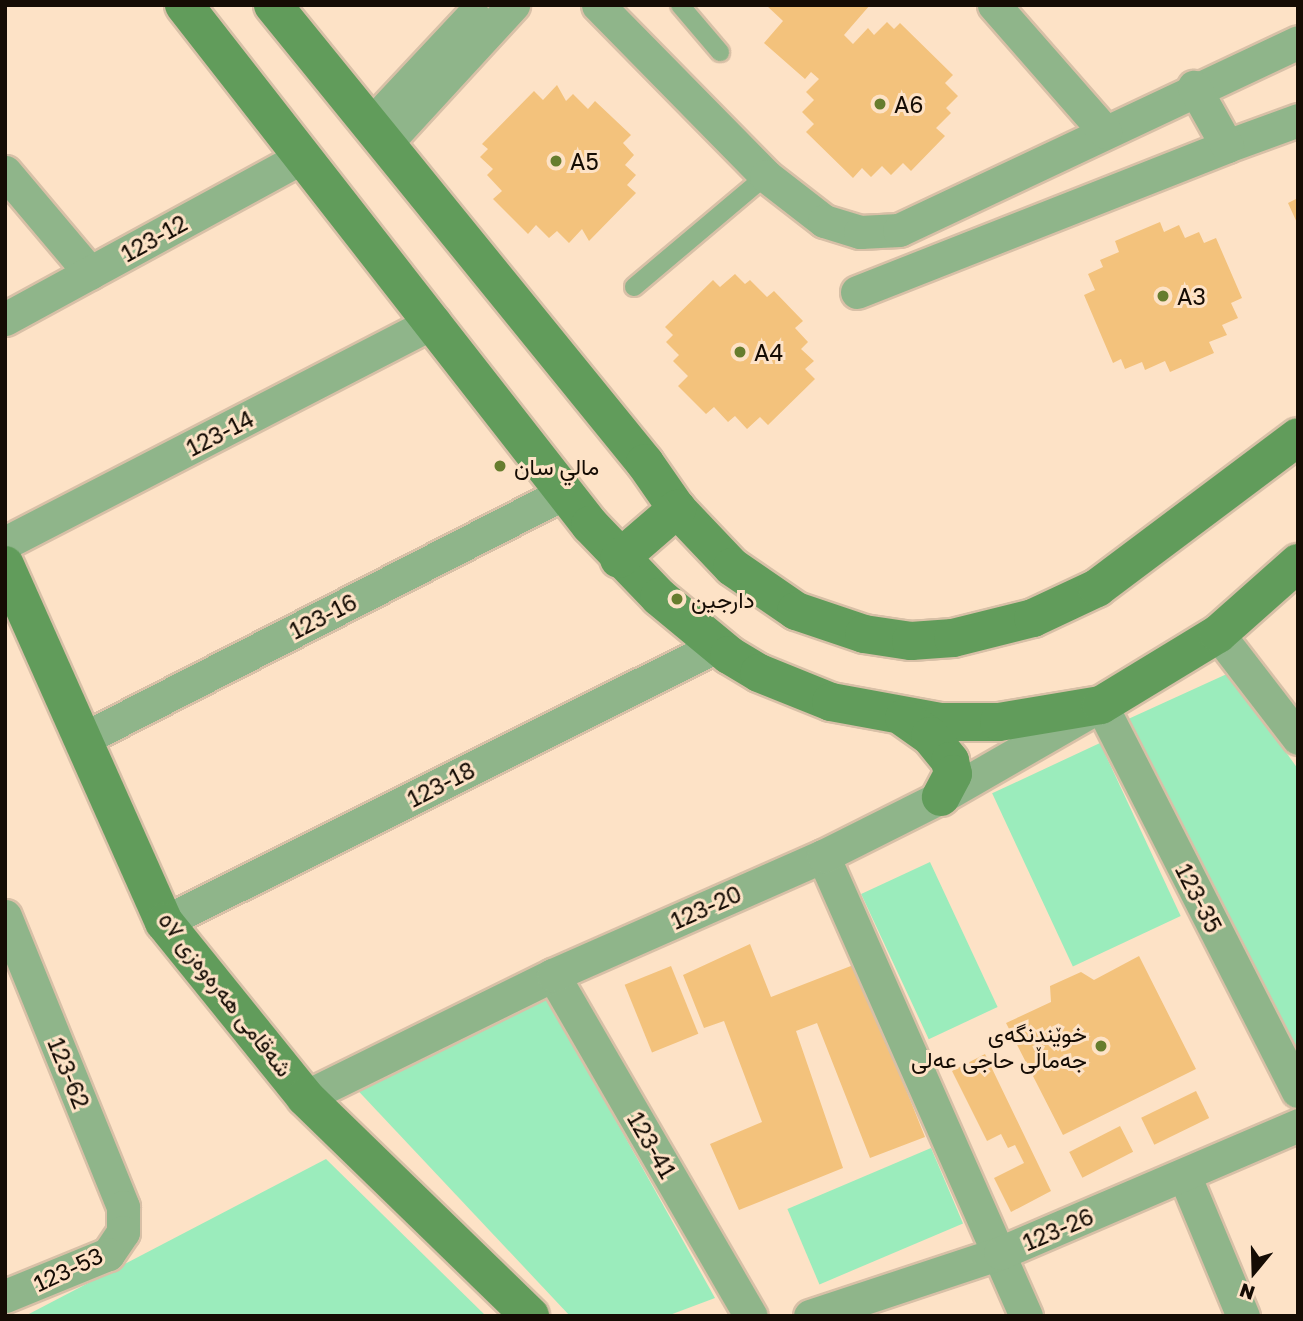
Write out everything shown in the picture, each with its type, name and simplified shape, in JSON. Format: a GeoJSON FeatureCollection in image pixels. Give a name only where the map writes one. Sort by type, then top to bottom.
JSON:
{"type":"FeatureCollection","features":[{"type":"Feature","properties":{"kind":"street"},"geometry":{"type":"LineString","coordinates":[[184,5],[564,493],[619,559],[717,646],[791,689],[904,718],[999,722],[1101,705],[1218,634],[1298,563]]}},
{"type":"Feature","properties":{"kind":"street"},"geometry":{"type":"LineString","coordinates":[[273,5],[379,133],[677,509],[732,567],[796,611],[864,634],[911,641],[953,638],[1033,618],[1097,588],[1298,437]]}},
{"type":"Feature","properties":{"kind":"street"},"geometry":{"type":"LineString","coordinates":[[379,133],[482,5]]}},
{"type":"Feature","properties":{"kind":"street"},"geometry":{"type":"LineString","coordinates":[[379,133],[513,5]]}},
{"type":"Feature","properties":{"kind":"street"},"geometry":{"type":"LineString","coordinates":[[598,5],[766,176],[824,221],[859,232],[899,230],[999,184],[1194,87],[1298,42]]}},
{"type":"Feature","properties":{"kind":"street"},"geometry":{"type":"LineString","coordinates":[[993,5],[1105,132]]}},
{"type":"Feature","properties":{"kind":"street"},"geometry":{"type":"LineString","coordinates":[[1194,87],[1227,146]]}},
{"type":"Feature","properties":{"kind":"street"},"geometry":{"type":"LineString","coordinates":[[857,292],[1018,225],[1298,120]]}},
{"type":"Feature","properties":{"kind":"street","name":"123-12"},"geometry":{"type":"LineString","coordinates":[[5,319],[302,157]]}},
{"type":"Feature","properties":{"kind":"street"},"geometry":{"type":"LineString","coordinates":[[5,172],[90,273]]}},
{"type":"Feature","properties":{"kind":"street"},"geometry":{"type":"LineString","coordinates":[[999,184],[1018,225]]}},
{"type":"Feature","properties":{"kind":"street","name":"123-14"},"geometry":{"type":"LineString","coordinates":[[5,543],[434,323]]}},
{"type":"Feature","properties":{"kind":"street","name":"123-16"},"geometry":{"type":"LineString","coordinates":[[83,738],[564,493]]}},
{"type":"Feature","properties":{"kind":"street"},"geometry":{"type":"LineString","coordinates":[[619,559],[677,509]]}},
{"type":"Feature","properties":{"kind":"street","name":"شەقامی هەرەوەزی ٥٧"},"geometry":{"type":"LineString","coordinates":[[5,565],[164,922],[305,1097],[530,1316]]}},
{"type":"Feature","properties":{"kind":"street"},"geometry":{"type":"LineString","coordinates":[[1218,634],[1298,738]]}},
{"type":"Feature","properties":{"kind":"street","name":"123-18"},"geometry":{"type":"LineString","coordinates":[[164,922],[717,646]]}},
{"type":"Feature","properties":{"kind":"street","name":"123-20"},"geometry":{"type":"LineString","coordinates":[[305,1097],[553,975],[823,856],[941,797],[1101,705]]}},
{"type":"Feature","properties":{"kind":"street","name":"123-35"},"geometry":{"type":"LineString","coordinates":[[1101,705],[1298,1091]]}},
{"type":"Feature","properties":{"kind":"street"},"geometry":{"type":"LineString","coordinates":[[904,718],[930,736],[950,761],[953,774],[941,797]]}},
{"type":"Feature","properties":{"kind":"street"},"geometry":{"type":"LineString","coordinates":[[823,856],[1026,1316]]}},
{"type":"Feature","properties":{"kind":"street","name":"123-62"},"geometry":{"type":"LineString","coordinates":[[5,916],[123,1208],[123,1232]]}},
{"type":"Feature","properties":{"kind":"street","name":"123-41"},"geometry":{"type":"LineString","coordinates":[[553,975],[751,1316]]}},
{"type":"Feature","properties":{"kind":"street","name":"123-26"},"geometry":{"type":"LineString","coordinates":[[810,1316],[1000,1253],[1185,1177],[1298,1125]]}},
{"type":"Feature","properties":{"kind":"street"},"geometry":{"type":"LineString","coordinates":[[1185,1177],[1243,1316]]}},
{"type":"Feature","properties":{"kind":"street","name":"123-53"},"geometry":{"type":"LineString","coordinates":[[5,1296],[108,1254],[123,1232]]}},
{"type":"Feature","properties":{"kind":"lane"},"geometry":{"type":"LineString","coordinates":[[680,5],[720,52]]}},
{"type":"Feature","properties":{"kind":"lane"},"geometry":{"type":"LineString","coordinates":[[634,287],[766,176]]}},
{"type":"Feature","properties":{"kind":"green space"},"geometry":{"type":"Polygon","coordinates":[[[1229,673],[1298,769],[1298,1059],[1126,720],[1229,673]]]}},
{"type":"Feature","properties":{"kind":"green space"},"geometry":{"type":"Polygon","coordinates":[[[1100,743],[1181,916],[1073,966],[992,793],[1100,743]]]}},
{"type":"Feature","properties":{"kind":"green space"},"geometry":{"type":"Polygon","coordinates":[[[930,862],[998,1007],[929,1039],[861,894],[930,862]]]}},
{"type":"Feature","properties":{"kind":"green space"},"geometry":{"type":"Polygon","coordinates":[[[542,988],[715,1298],[667,1316],[570,1316],[348,1080],[542,988]]]}},
{"type":"Feature","properties":{"kind":"green space"},"geometry":{"type":"Polygon","coordinates":[[[931,1148],[963,1223],[819,1284],[787,1209],[931,1148]]]}},
{"type":"Feature","properties":{"kind":"green space"},"geometry":{"type":"Polygon","coordinates":[[[326,1159],[486,1316],[25,1316],[326,1159]]]}},
{"type":"Feature","properties":{"kind":"building","name":"A6"},"geometry":{"type":"Polygon","coordinates":[[[766,5],[870,5],[844,35],[853,44],[868,28],[874,35],[887,22],[894,29],[900,23],[953,75],[945,83],[958,96],[946,108],[951,113],[936,128],[945,136],[911,171],[903,163],[891,175],[882,166],[871,177],[862,168],[853,178],[806,132],[814,124],[802,112],[814,100],[806,92],[819,79],[811,72],[805,79],[764,43],[783,21],[766,5]]]}},
{"type":"Feature","properties":{"kind":"building","name":"A5"},"geometry":{"type":"Polygon","coordinates":[[[557,85],[566,101],[573,94],[588,109],[595,101],[631,135],[623,143],[634,155],[625,165],[636,175],[627,185],[636,193],[589,241],[582,229],[569,243],[557,231],[549,238],[536,225],[528,234],[493,199],[502,191],[487,175],[493,169],[480,157],[488,149],[482,144],[534,91],[543,100],[557,85]]]}},
{"type":"Feature","properties":{"kind":"building"},"geometry":{"type":"Polygon","coordinates":[[[1298,198],[1298,225],[1288,203],[1298,198]]]}},
{"type":"Feature","properties":{"kind":"building","name":"A3"},"geometry":{"type":"Polygon","coordinates":[[[1160,222],[1164,232],[1179,225],[1185,238],[1199,232],[1204,243],[1216,238],[1242,298],[1231,303],[1238,318],[1222,325],[1227,335],[1209,342],[1214,353],[1170,372],[1165,361],[1145,370],[1142,362],[1125,369],[1121,359],[1113,363],[1084,295],[1095,290],[1088,274],[1103,267],[1100,260],[1119,252],[1115,241],[1160,222]]]}},
{"type":"Feature","properties":{"kind":"building","name":"A4"},"geometry":{"type":"Polygon","coordinates":[[[735,274],[745,284],[750,280],[767,297],[774,291],[803,321],[795,328],[808,342],[801,349],[814,361],[805,369],[815,379],[768,425],[760,417],[747,429],[735,416],[728,422],[714,407],[706,414],[678,386],[688,376],[673,361],[679,355],[666,342],[673,335],[665,327],[713,280],[720,287],[735,274]]]}},
{"type":"Feature","properties":{"kind":"building"},"geometry":{"type":"Polygon","coordinates":[[[750,944],[771,997],[856,964],[925,1137],[870,1158],[817,1023],[796,1031],[843,1168],[739,1210],[710,1144],[762,1122],[724,1021],[704,1028],[683,975],[750,944]]]}},
{"type":"Feature","properties":{"kind":"building","name":"خوێندنگەی جەماڵی حاجی عەلی"},"geometry":{"type":"Polygon","coordinates":[[[1139,956],[1196,1069],[1063,1135],[1006,1023],[1051,1002],[1050,986],[1081,972],[1094,980],[1139,956]]]}},
{"type":"Feature","properties":{"kind":"building"},"geometry":{"type":"Polygon","coordinates":[[[671,966],[698,1034],[652,1052],[625,985],[671,966]]]}},
{"type":"Feature","properties":{"kind":"building"},"geometry":{"type":"Polygon","coordinates":[[[985,1054],[1051,1191],[1011,1212],[994,1178],[1024,1163],[1015,1145],[1008,1148],[1001,1134],[987,1141],[952,1071],[985,1054]]]}},
{"type":"Feature","properties":{"kind":"building"},"geometry":{"type":"Polygon","coordinates":[[[1196,1091],[1209,1118],[1154,1145],[1141,1118],[1196,1091]]]}},
{"type":"Feature","properties":{"kind":"building"},"geometry":{"type":"Polygon","coordinates":[[[1120,1126],[1133,1152],[1082,1178],[1069,1152],[1120,1126]]]}},
{"type":"Feature","properties":{"kind":"place","name":"A6"},"geometry":{"type":"Point","coordinates":[880,104]}},
{"type":"Feature","properties":{"kind":"place","name":"A5"},"geometry":{"type":"Point","coordinates":[556,161]}},
{"type":"Feature","properties":{"kind":"place","name":"A3"},"geometry":{"type":"Point","coordinates":[1163,296]}},
{"type":"Feature","properties":{"kind":"place","name":"A4"},"geometry":{"type":"Point","coordinates":[740,352]}},
{"type":"Feature","properties":{"kind":"place","name":"مالي سان"},"geometry":{"type":"Point","coordinates":[500,466]}},
{"type":"Feature","properties":{"kind":"place","name":"دارجين"},"geometry":{"type":"Point","coordinates":[677,599]}},
{"type":"Feature","properties":{"kind":"place","name":"خوێندنگەی جەماڵی حاجی عەلی"},"geometry":{"type":"Point","coordinates":[1101,1046]}}]}
